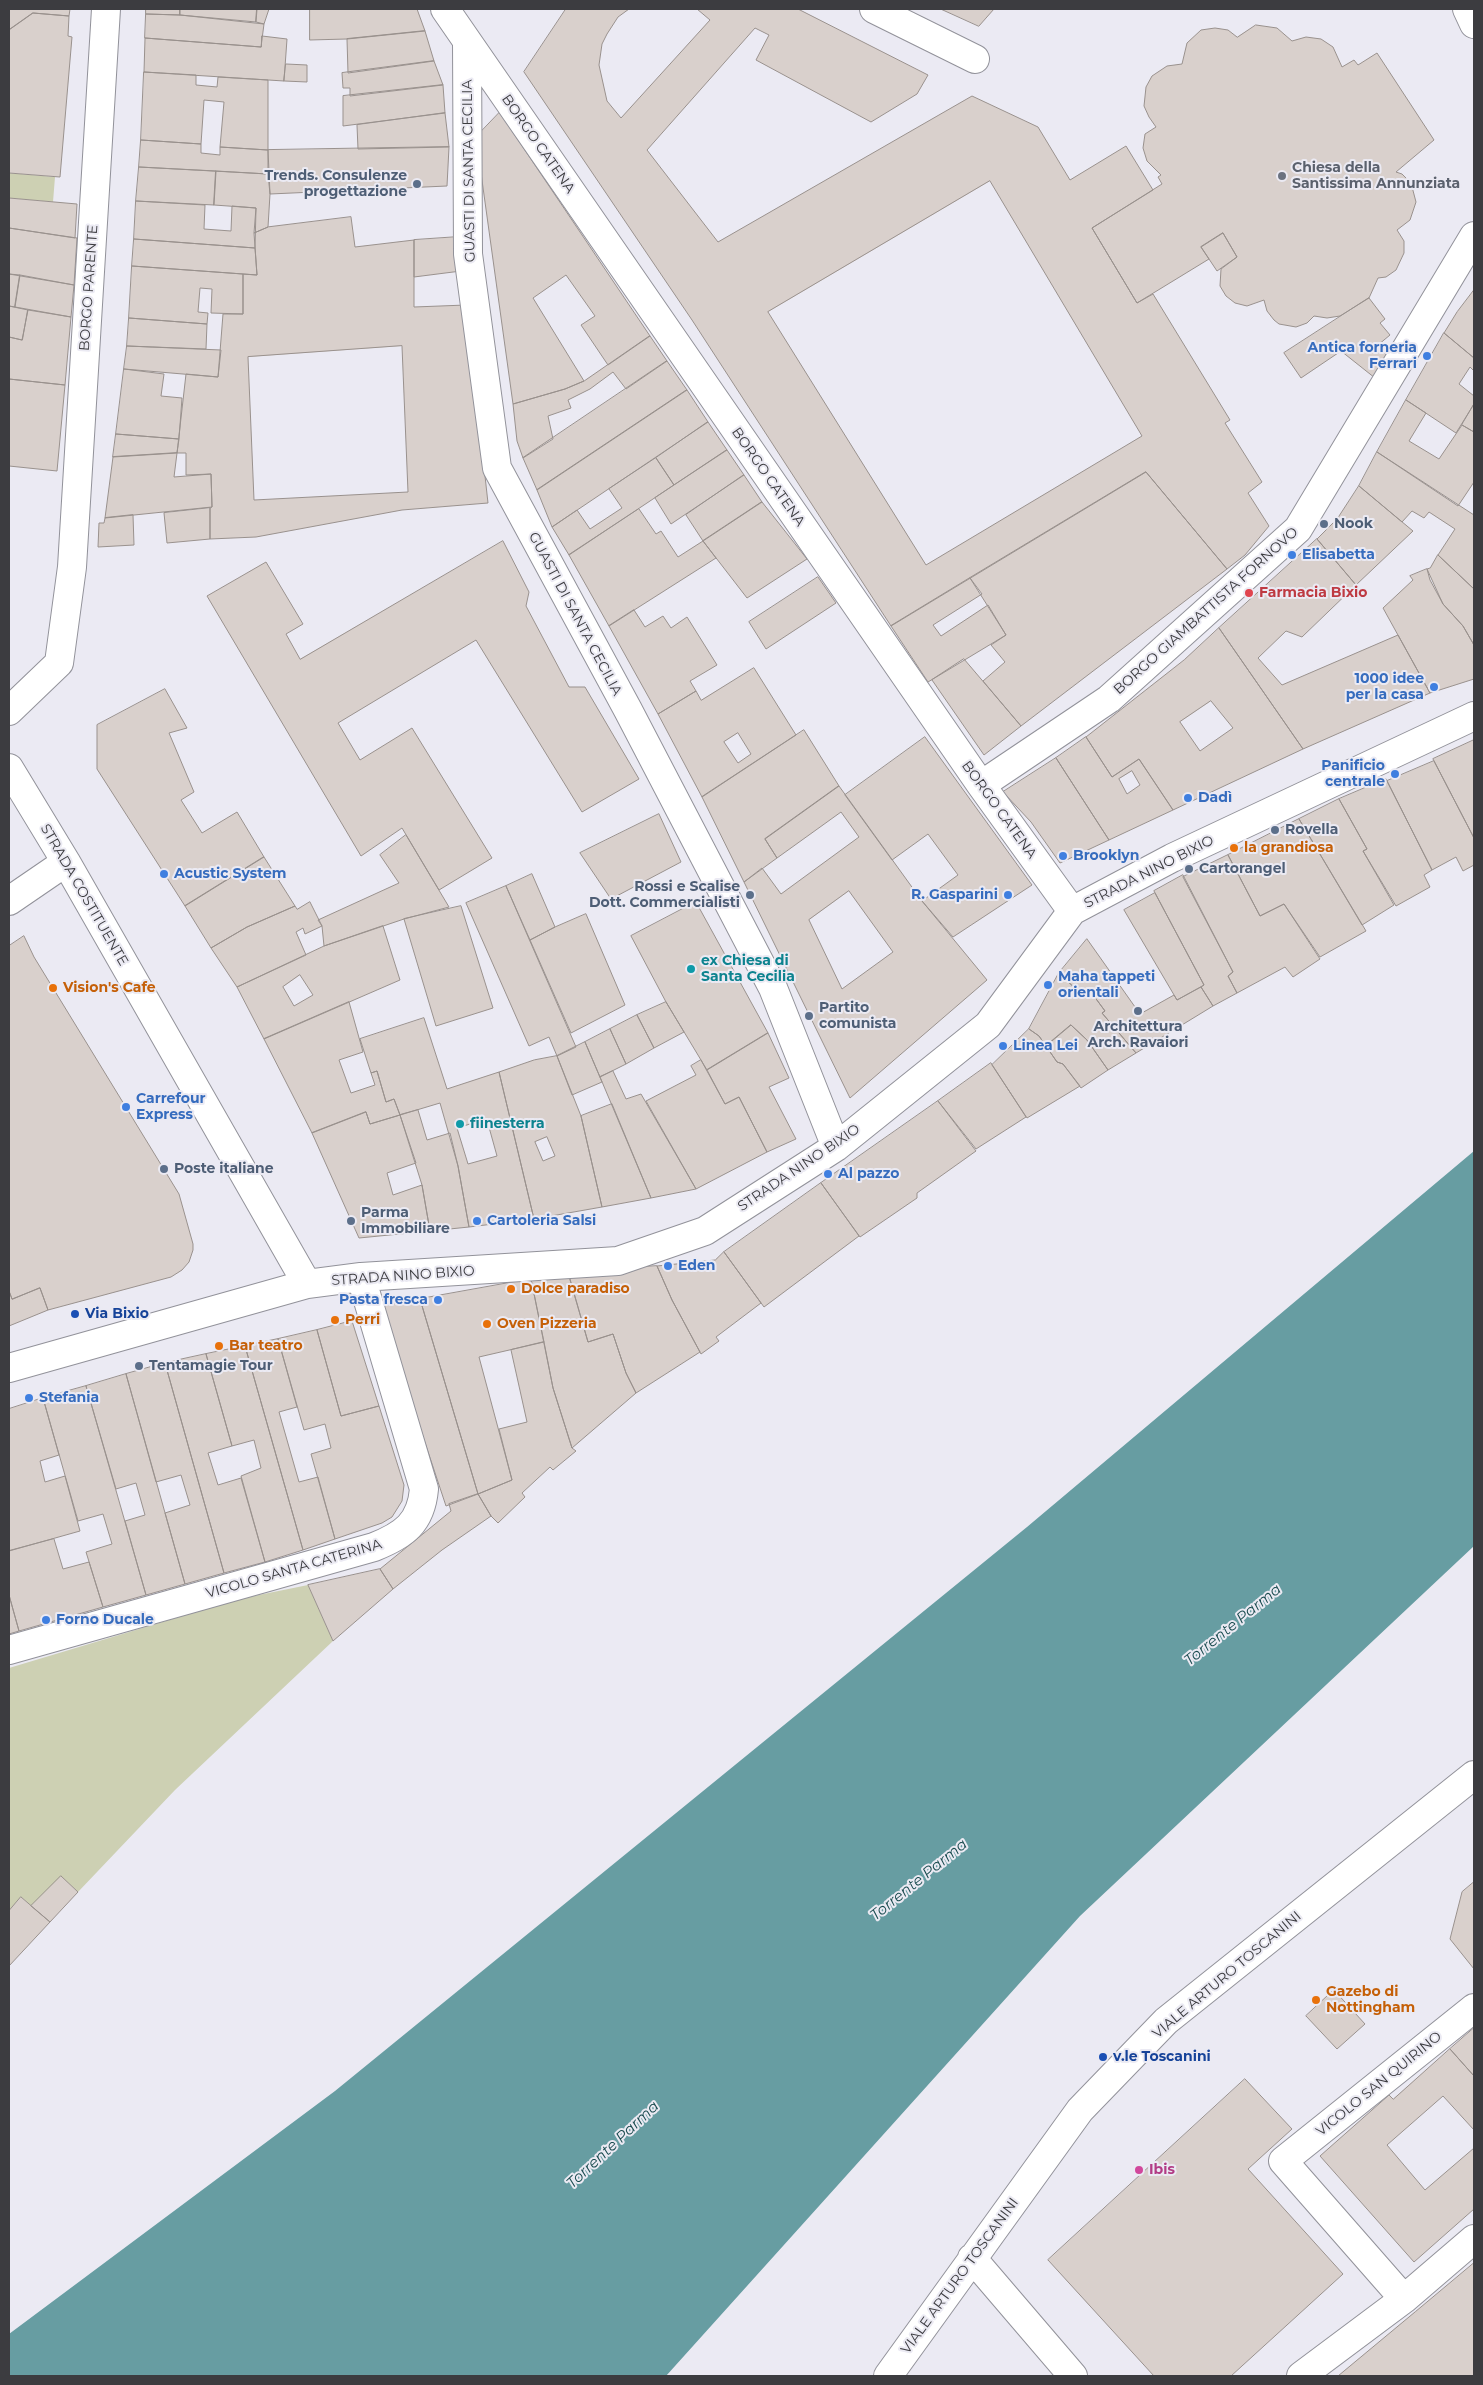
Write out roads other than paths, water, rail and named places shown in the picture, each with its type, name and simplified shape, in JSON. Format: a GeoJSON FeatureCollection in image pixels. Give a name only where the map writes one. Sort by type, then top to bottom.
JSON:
{"type":"FeatureCollection","features":[{"type":"Feature","properties":{"kind":"street","name":"BORGO PARENTE"},"geometry":{"type":"LineString","coordinates":[[9,711],[59,663],[72,567],[106,9]]}},
{"type":"Feature","properties":{"kind":"street","name":"BORGO CATENA"},"geometry":{"type":"LineString","coordinates":[[446,9],[981,785],[1072,911]]}},
{"type":"Feature","properties":{"kind":"street"},"geometry":{"type":"LineString","coordinates":[[874,9],[975,59]]}},
{"type":"Feature","properties":{"kind":"street"},"geometry":{"type":"LineString","coordinates":[[1467,9],[1474,24]]}},
{"type":"Feature","properties":{"kind":"street","name":"GUASTI DI SANTA CECILIA"},"geometry":{"type":"LineString","coordinates":[[467,42],[468,254],[497,468],[628,710],[774,988],[836,1147]]}},
{"type":"Feature","properties":{"kind":"street","name":"BORGO GIAMBATTISTA FORNOVO"},"geometry":{"type":"LineString","coordinates":[[981,785],[1109,699],[1298,529],[1474,236]]}},
{"type":"Feature","properties":{"kind":"street","name":"STRADA NINO BIXIO"},"geometry":{"type":"LineString","coordinates":[[9,1368],[307,1284],[361,1277],[618,1260],[705,1231],[836,1147],[988,1025],[1072,911],[1172,858],[1474,716]]}},
{"type":"Feature","properties":{"kind":"street","name":"STRADA COSTITUENTE"},"geometry":{"type":"LineString","coordinates":[[9,768],[66,862],[307,1284]]}},
{"type":"Feature","properties":{"kind":"street"},"geometry":{"type":"LineString","coordinates":[[9,901],[66,862]]}},
{"type":"Feature","properties":{"kind":"street","name":"VICOLO SANTA CATERINA"},"geometry":{"type":"LineString","coordinates":[[9,1650],[358,1552],[387,1542],[407,1528],[421,1510],[424,1489],[361,1277]]}},
{"type":"Feature","properties":{"kind":"street","name":"VIALE ARTURO TOSCANINI"},"geometry":{"type":"LineString","coordinates":[[888,2376],[1080,2110],[1166,2021],[1474,1775]]}},
{"type":"Feature","properties":{"kind":"street","name":"VICOLO SAN QUIRINO"},"geometry":{"type":"LineString","coordinates":[[1404,2299],[1283,2161],[1474,2008]]}},
{"type":"Feature","properties":{"kind":"street"},"geometry":{"type":"LineString","coordinates":[[1301,2376],[1404,2299],[1474,2239]]}},
{"type":"Feature","properties":{"kind":"street"},"geometry":{"type":"LineString","coordinates":[[972,2258],[1073,2376]]}},
{"type":"Feature","properties":{"kind":"water","name":"Torrente Parma"},"geometry":{"type":"Polygon","coordinates":[[[1474,1151],[1474,1546],[1080,1916],[666,2376],[9,2376],[9,2334],[335,2091],[1027,1527],[1474,1151]]]}},
{"type":"Feature","properties":{"kind":"place","name":"Chiesa della Santissima Annunziata"},"geometry":{"type":"Point","coordinates":[1282,176]}},
{"type":"Feature","properties":{"kind":"place","name":"Trends. Consulenze progettazione"},"geometry":{"type":"Point","coordinates":[417,184]}},
{"type":"Feature","properties":{"kind":"place","name":"Antica forneria Ferrari"},"geometry":{"type":"Point","coordinates":[1427,356]}},
{"type":"Feature","properties":{"kind":"place","name":"Nook"},"geometry":{"type":"Point","coordinates":[1324,524]}},
{"type":"Feature","properties":{"kind":"place","name":"Elisabetta"},"geometry":{"type":"Point","coordinates":[1292,555]}},
{"type":"Feature","properties":{"kind":"place","name":"Farmacia Bixio"},"geometry":{"type":"Point","coordinates":[1249,593]}},
{"type":"Feature","properties":{"kind":"place","name":"1000 idee per la casa"},"geometry":{"type":"Point","coordinates":[1434,687]}},
{"type":"Feature","properties":{"kind":"place","name":"Panificio centrale"},"geometry":{"type":"Point","coordinates":[1395,774]}},
{"type":"Feature","properties":{"kind":"place","name":"Dadì"},"geometry":{"type":"Point","coordinates":[1188,798]}},
{"type":"Feature","properties":{"kind":"place","name":"Rovella"},"geometry":{"type":"Point","coordinates":[1275,830]}},
{"type":"Feature","properties":{"kind":"place","name":"la grandiosa"},"geometry":{"type":"Point","coordinates":[1234,848]}},
{"type":"Feature","properties":{"kind":"place","name":"Brooklyn"},"geometry":{"type":"Point","coordinates":[1063,856]}},
{"type":"Feature","properties":{"kind":"place","name":"Cartorangel"},"geometry":{"type":"Point","coordinates":[1189,869]}},
{"type":"Feature","properties":{"kind":"place","name":"Acustic System"},"geometry":{"type":"Point","coordinates":[164,874]}},
{"type":"Feature","properties":{"kind":"place","name":"Rossi e Scalise Dott. Commercialisti"},"geometry":{"type":"Point","coordinates":[750,895]}},
{"type":"Feature","properties":{"kind":"place","name":"R. Gasparini"},"geometry":{"type":"Point","coordinates":[1008,895]}},
{"type":"Feature","properties":{"kind":"place","name":"ex Chiesa di Santa Cecilia"},"geometry":{"type":"Point","coordinates":[691,969]}},
{"type":"Feature","properties":{"kind":"place","name":"Maha tappeti orientali"},"geometry":{"type":"Point","coordinates":[1048,985]}},
{"type":"Feature","properties":{"kind":"place","name":"Vision's Cafe"},"geometry":{"type":"Point","coordinates":[53,988]}},
{"type":"Feature","properties":{"kind":"place","name":"Architettura Arch. Ravaiori"},"geometry":{"type":"Point","coordinates":[1138,1011]}},
{"type":"Feature","properties":{"kind":"place","name":"Partito comunista"},"geometry":{"type":"Point","coordinates":[809,1016]}},
{"type":"Feature","properties":{"kind":"place","name":"Linea Lei"},"geometry":{"type":"Point","coordinates":[1003,1046]}},
{"type":"Feature","properties":{"kind":"place","name":"Carrefour Express"},"geometry":{"type":"Point","coordinates":[126,1107]}},
{"type":"Feature","properties":{"kind":"place","name":"fiinesterra"},"geometry":{"type":"Point","coordinates":[460,1124]}},
{"type":"Feature","properties":{"kind":"place","name":"Poste italiane"},"geometry":{"type":"Point","coordinates":[164,1169]}},
{"type":"Feature","properties":{"kind":"place","name":"Al pazzo"},"geometry":{"type":"Point","coordinates":[828,1174]}},
{"type":"Feature","properties":{"kind":"place","name":"Parma Immobiliare"},"geometry":{"type":"Point","coordinates":[351,1221]}},
{"type":"Feature","properties":{"kind":"place","name":"Cartoleria Salsi"},"geometry":{"type":"Point","coordinates":[477,1221]}},
{"type":"Feature","properties":{"kind":"place","name":"Eden"},"geometry":{"type":"Point","coordinates":[668,1266]}},
{"type":"Feature","properties":{"kind":"place","name":"Dolce paradiso"},"geometry":{"type":"Point","coordinates":[511,1289]}},
{"type":"Feature","properties":{"kind":"place","name":"Pasta fresca"},"geometry":{"type":"Point","coordinates":[438,1300]}},
{"type":"Feature","properties":{"kind":"place","name":"Via Bixio"},"geometry":{"type":"Point","coordinates":[75,1314]}},
{"type":"Feature","properties":{"kind":"place","name":"Perri"},"geometry":{"type":"Point","coordinates":[335,1320]}},
{"type":"Feature","properties":{"kind":"place","name":"Oven Pizzeria"},"geometry":{"type":"Point","coordinates":[487,1324]}},
{"type":"Feature","properties":{"kind":"place","name":"Bar teatro"},"geometry":{"type":"Point","coordinates":[219,1346]}},
{"type":"Feature","properties":{"kind":"place","name":"Tentamagie Tour"},"geometry":{"type":"Point","coordinates":[139,1366]}},
{"type":"Feature","properties":{"kind":"place","name":"Stefania"},"geometry":{"type":"Point","coordinates":[29,1398]}},
{"type":"Feature","properties":{"kind":"place","name":"Forno Ducale"},"geometry":{"type":"Point","coordinates":[46,1620]}},
{"type":"Feature","properties":{"kind":"place","name":"Gazebo di Nottingham"},"geometry":{"type":"Point","coordinates":[1316,2000]}},
{"type":"Feature","properties":{"kind":"place","name":"v.le Toscanini"},"geometry":{"type":"Point","coordinates":[1103,2057]}},
{"type":"Feature","properties":{"kind":"place","name":"Ibis"},"geometry":{"type":"Point","coordinates":[1139,2170]}}]}
